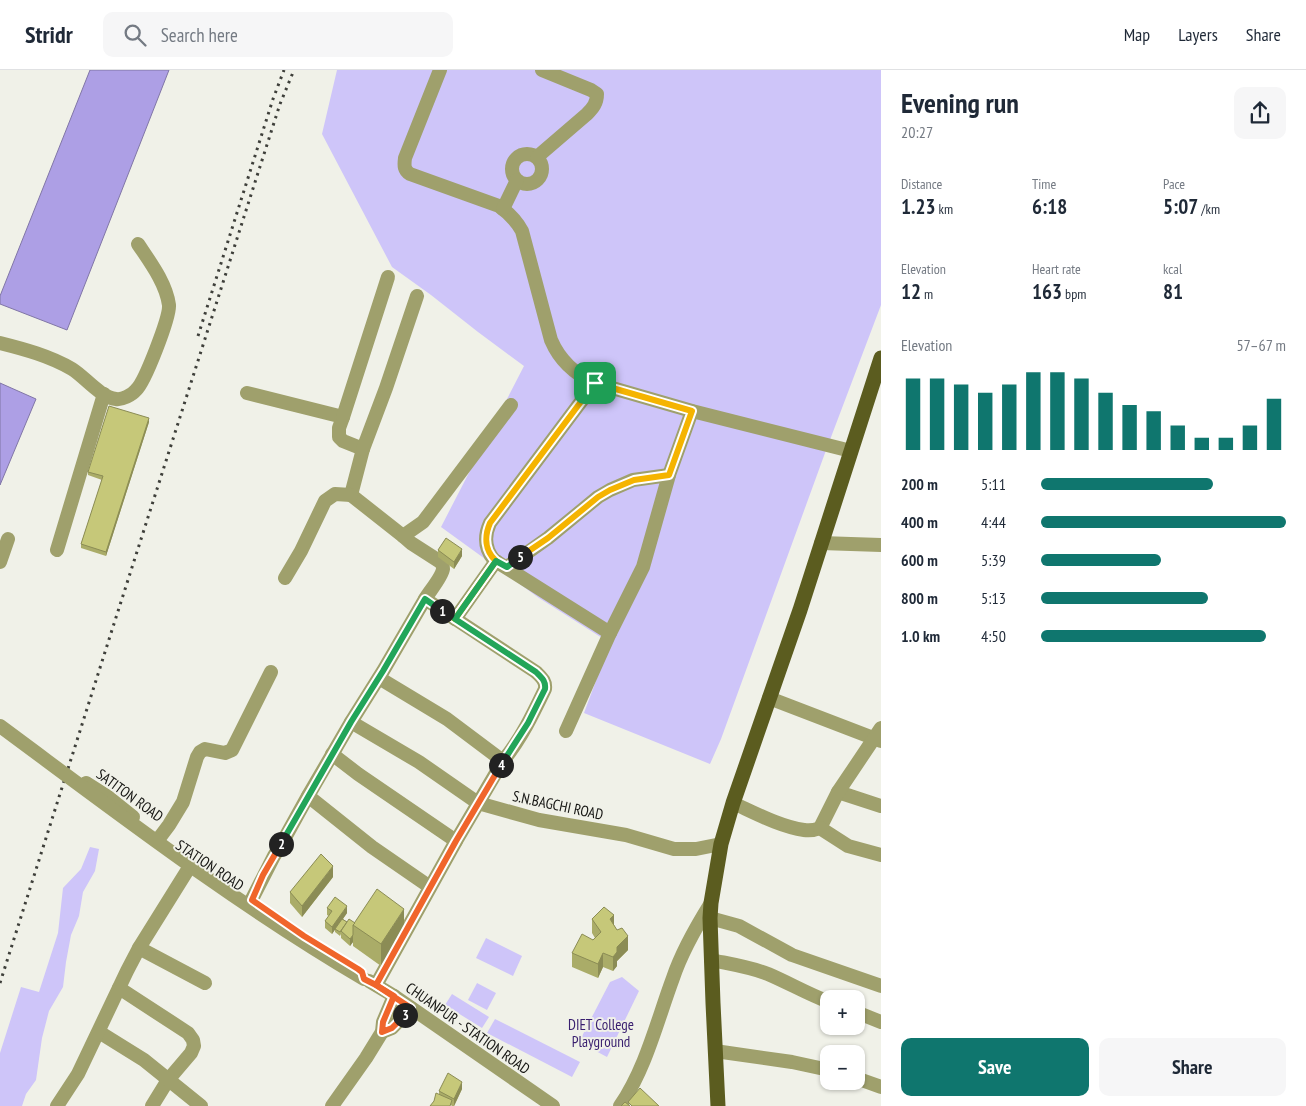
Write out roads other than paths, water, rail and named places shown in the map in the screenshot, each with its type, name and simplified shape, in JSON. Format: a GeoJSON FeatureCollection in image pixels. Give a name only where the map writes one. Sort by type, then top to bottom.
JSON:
{"type":"FeatureCollection","features":[{"type":"Feature","properties":{"kind":"main road"},"geometry":{"type":"LineString","coordinates":[[718,1106],[711,960],[711,910],[721,844],[800,610],[881,358]]}},
{"type":"Feature","properties":{"kind":"street"},"geometry":{"type":"LineString","coordinates":[[440,70],[405,158],[404,166],[406,171],[499,206],[517,222],[522,231],[551,340],[564,362],[583,378],[595,383],[692,411],[851,450]]}},
{"type":"Feature","properties":{"kind":"street"},"geometry":{"type":"LineString","coordinates":[[537,157],[588,114],[597,100],[597,94],[592,90],[542,70]]}},
{"type":"Feature","properties":{"kind":"street"},"geometry":{"type":"LineString","coordinates":[[524,154],[537,157],[542,168],[541,176],[528,184],[516,180],[512,172],[513,163],[516,159],[524,154]]}},
{"type":"Feature","properties":{"kind":"street"},"geometry":{"type":"LineString","coordinates":[[502,209],[516,180]]}},
{"type":"Feature","properties":{"kind":"street"},"geometry":{"type":"LineString","coordinates":[[0,343],[38,354],[70,368],[81,375],[97,390],[118,400],[132,394],[140,386],[165,326],[169,310],[167,294],[138,244]]}},
{"type":"Feature","properties":{"kind":"street"},"geometry":{"type":"LineString","coordinates":[[363,449],[339,437],[339,428],[388,277]]}},
{"type":"Feature","properties":{"kind":"street"},"geometry":{"type":"LineString","coordinates":[[351,495],[363,449],[417,296]]}},
{"type":"Feature","properties":{"kind":"street"},"geometry":{"type":"LineString","coordinates":[[595,383],[490,523],[487,531],[487,547],[489,554],[502,564],[610,633]]}},
{"type":"Feature","properties":{"kind":"street"},"geometry":{"type":"LineString","coordinates":[[247,393],[343,417]]}},
{"type":"Feature","properties":{"kind":"street"},"geometry":{"type":"LineString","coordinates":[[57,550],[104,394]]}},
{"type":"Feature","properties":{"kind":"street"},"geometry":{"type":"LineString","coordinates":[[403,536],[423,522],[511,405]]}},
{"type":"Feature","properties":{"kind":"street"},"geometry":{"type":"LineString","coordinates":[[566,731],[610,633],[643,567],[669,475],[692,411]]}},
{"type":"Feature","properties":{"kind":"street"},"geometry":{"type":"LineString","coordinates":[[455,619],[502,564],[548,538],[598,497],[634,480],[669,475]]}},
{"type":"Feature","properties":{"kind":"street"},"geometry":{"type":"LineString","coordinates":[[252,900],[263,875],[332,754],[443,569],[439,561],[411,543],[351,495],[335,494],[325,501],[301,551],[285,578]]}},
{"type":"Feature","properties":{"kind":"street"},"geometry":{"type":"LineString","coordinates":[[0,562],[8,539]]}},
{"type":"Feature","properties":{"kind":"street"},"geometry":{"type":"LineString","coordinates":[[821,543],[881,545]]}},
{"type":"Feature","properties":{"kind":"street"},"geometry":{"type":"LineString","coordinates":[[370,982],[430,887],[503,761],[511,752],[528,723],[546,684],[544,679],[536,672],[425,599]]}},
{"type":"Feature","properties":{"kind":"street"},"geometry":{"type":"LineString","coordinates":[[160,837],[183,802],[200,752],[205,749],[225,753],[232,750],[271,672]]}},
{"type":"Feature","properties":{"kind":"street"},"geometry":{"type":"LineString","coordinates":[[379,678],[447,719],[503,761]]}},
{"type":"Feature","properties":{"kind":"street"},"geometry":{"type":"LineString","coordinates":[[733,804],[795,828],[806,831],[820,828],[838,792],[879,735],[769,698]]}},
{"type":"Feature","properties":{"kind":"street","name":"SATITON ROAD"},"geometry":{"type":"LineString","coordinates":[[0,719],[197,864],[304,936],[358,969],[370,982]]}},
{"type":"Feature","properties":{"kind":"street","name":"S.N.BAGCHI ROAD"},"geometry":{"type":"LineString","coordinates":[[351,722],[418,762],[478,804],[539,820],[626,835],[674,849],[696,849],[721,844]]}},
{"type":"Feature","properties":{"kind":"street","name":"STATION ROAD"},"geometry":{"type":"LineString","coordinates":[[0,726],[194,869],[326,957],[370,982]]}},
{"type":"Feature","properties":{"kind":"street","name":"STATION ROAD"},"geometry":{"type":"LineString","coordinates":[[0,735],[102,805],[187,871],[302,948],[352,979],[370,982]]}},
{"type":"Feature","properties":{"kind":"street"},"geometry":{"type":"LineString","coordinates":[[332,754],[456,841]]}},
{"type":"Feature","properties":{"kind":"street"},"geometry":{"type":"LineString","coordinates":[[838,792],[881,806]]}},
{"type":"Feature","properties":{"kind":"street"},"geometry":{"type":"LineString","coordinates":[[308,796],[372,847],[430,887]]}},
{"type":"Feature","properties":{"kind":"street"},"geometry":{"type":"LineString","coordinates":[[820,828],[848,846],[881,855]]}},
{"type":"Feature","properties":{"kind":"street"},"geometry":{"type":"LineString","coordinates":[[57,1106],[78,1074],[139,948],[187,871]]}},
{"type":"Feature","properties":{"kind":"street"},"geometry":{"type":"LineString","coordinates":[[620,1106],[640,1070],[673,976],[685,949],[692,934],[711,910],[792,955],[881,986]]}},
{"type":"Feature","properties":{"kind":"street"},"geometry":{"type":"LineString","coordinates":[[139,948],[204,983]]}},
{"type":"Feature","properties":{"kind":"street"},"geometry":{"type":"LineString","coordinates":[[711,960],[743,966],[769,975],[820,998]]}},
{"type":"Feature","properties":{"kind":"street","name":"CHUANPUR - STATION ROAD"},"geometry":{"type":"LineString","coordinates":[[370,982],[394,996],[553,1106]]}},
{"type":"Feature","properties":{"kind":"street"},"geometry":{"type":"LineString","coordinates":[[119,988],[188,1033],[193,1040],[194,1046],[191,1053],[168,1080],[152,1106]]}},
{"type":"Feature","properties":{"kind":"street"},"geometry":{"type":"LineString","coordinates":[[332,1106],[382,1032],[383,1022],[394,996]]}},
{"type":"Feature","properties":{"kind":"street"},"geometry":{"type":"LineString","coordinates":[[382,1032],[392,1028],[411,1008]]}},
{"type":"Feature","properties":{"kind":"street"},"geometry":{"type":"LineString","coordinates":[[865,1016],[881,1022]]}},
{"type":"Feature","properties":{"kind":"street"},"geometry":{"type":"LineString","coordinates":[[99,1032],[144,1060],[200,1106]]}},
{"type":"Feature","properties":{"kind":"street"},"geometry":{"type":"LineString","coordinates":[[715,1050],[820,1068]]}},
{"type":"Feature","properties":{"kind":"street"},"geometry":{"type":"LineString","coordinates":[[865,1081],[881,1087]]}},
{"type":"Feature","properties":{"kind":"railway"},"geometry":{"type":"LineString","coordinates":[[198,336],[273,99],[284,70]]}},
{"type":"Feature","properties":{"kind":"railway"},"geometry":{"type":"LineString","coordinates":[[0,983],[280,104],[294,70]]}},
{"type":"Feature","properties":{"kind":"park label","name":"DIET College Playground"},"geometry":{"type":"Point","coordinates":[601,1032]}}]}
